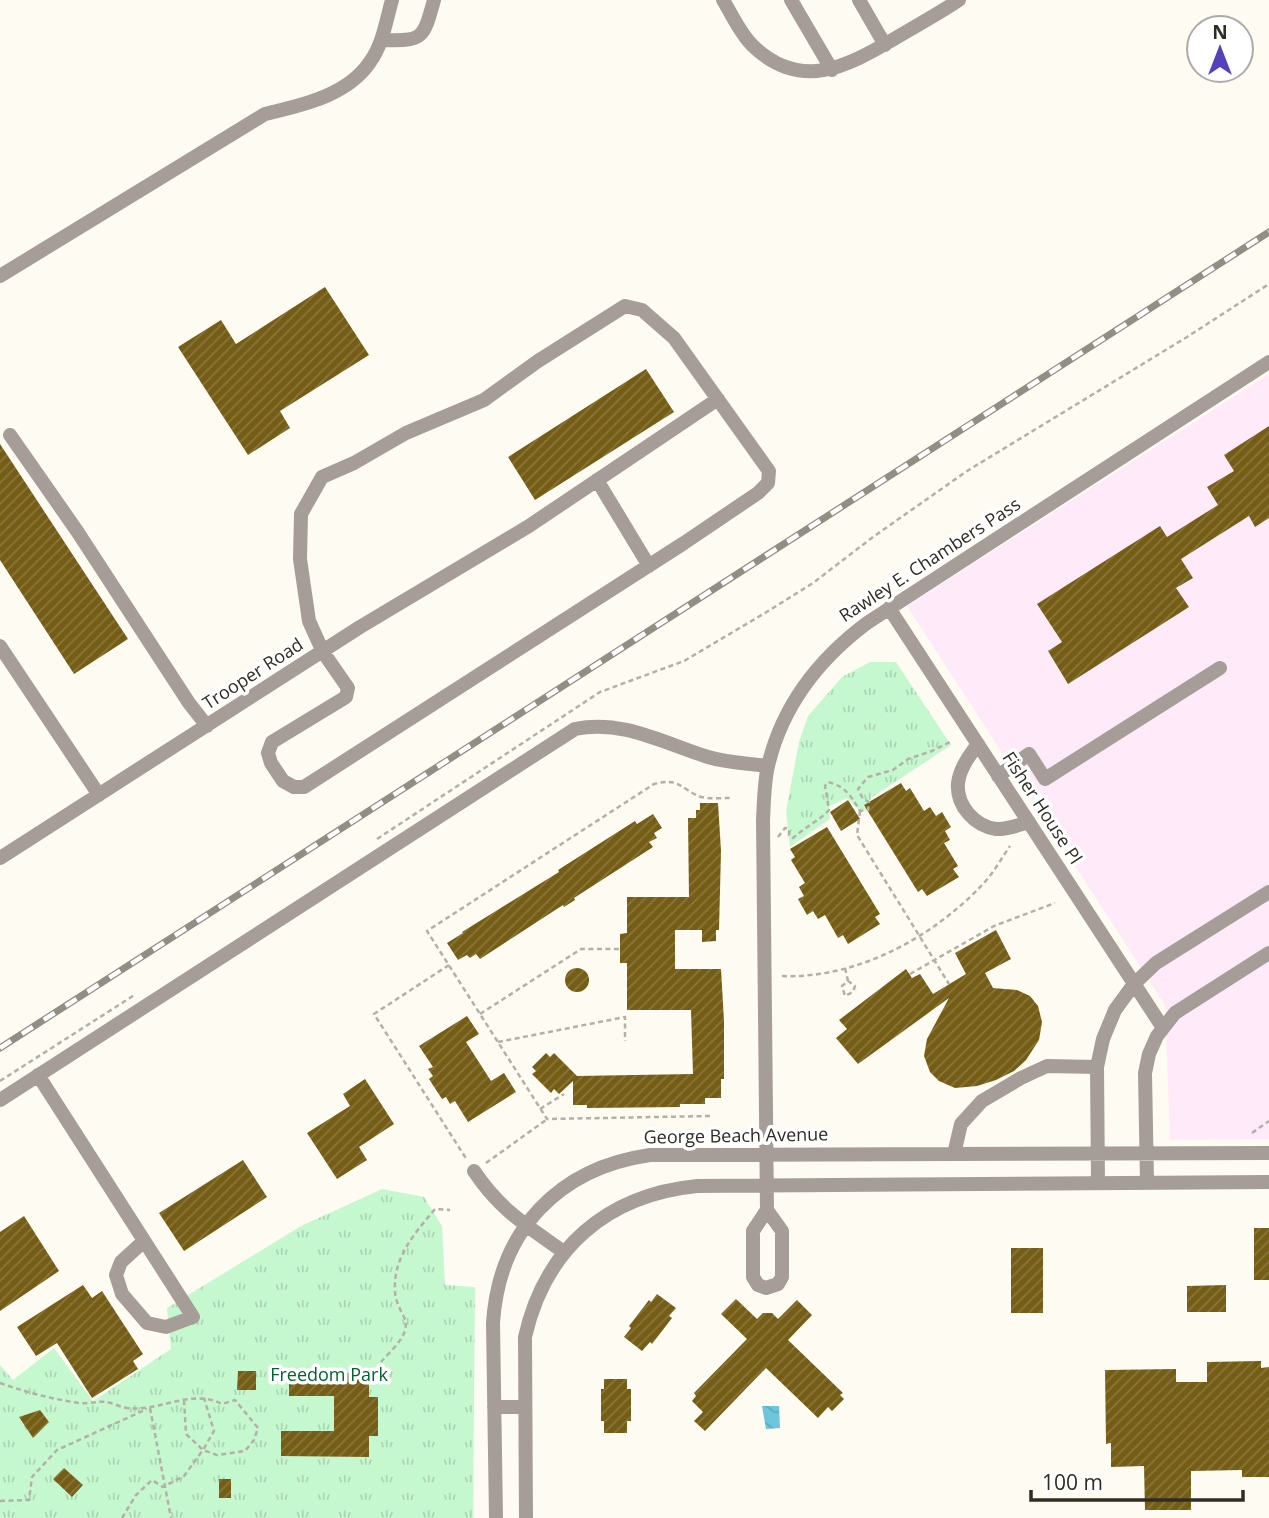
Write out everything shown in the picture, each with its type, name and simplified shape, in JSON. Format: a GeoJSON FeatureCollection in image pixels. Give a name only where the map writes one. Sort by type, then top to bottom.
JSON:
{"type":"FeatureCollection","features":[{"type":"Feature","properties":{"kind":"street"},"geometry":{"type":"LineString","coordinates":[[0,276],[265,114],[312,103],[346,85],[370,63],[381,40],[392,0]]}},
{"type":"Feature","properties":{"kind":"street"},"geometry":{"type":"LineString","coordinates":[[381,40],[413,40],[421,35],[434,0]]}},
{"type":"Feature","properties":{"kind":"street"},"geometry":{"type":"LineString","coordinates":[[723,0],[744,36],[772,61],[811,73],[832,70],[885,45],[959,0]]}},
{"type":"Feature","properties":{"kind":"street"},"geometry":{"type":"LineString","coordinates":[[791,0],[832,70]]}},
{"type":"Feature","properties":{"kind":"street"},"geometry":{"type":"LineString","coordinates":[[859,0],[885,45]]}},
{"type":"Feature","properties":{"kind":"street"},"geometry":{"type":"LineString","coordinates":[[930,0],[938,14]]}},
{"type":"Feature","properties":{"kind":"street"},"geometry":{"type":"LineString","coordinates":[[625,306],[642,310],[674,338],[718,400],[769,471],[768,483],[758,492],[649,566],[304,787],[294,787],[284,781],[268,754],[272,742],[346,697],[348,688],[323,652],[309,621],[300,559],[302,514],[322,477],[354,463],[407,433],[484,400],[538,361],[625,306]]}},
{"type":"Feature","properties":{"kind":"street","name":"Rawley E. Chambers Pass"},"geometry":{"type":"LineString","coordinates":[[767,1210],[763,820],[768,766],[784,724],[808,680],[844,640],[889,608],[1269,362]]}},
{"type":"Feature","properties":{"kind":"street","name":"Trooper Road"},"geometry":{"type":"LineString","coordinates":[[0,858],[323,652],[529,526],[718,400]]}},
{"type":"Feature","properties":{"kind":"street"},"geometry":{"type":"LineString","coordinates":[[10,435],[207,726]]}},
{"type":"Feature","properties":{"kind":"street"},"geometry":{"type":"LineString","coordinates":[[597,480],[649,566]]}},
{"type":"Feature","properties":{"kind":"street","name":"Fisher House Pl"},"geometry":{"type":"LineString","coordinates":[[889,608],[1163,1028]]}},
{"type":"Feature","properties":{"kind":"street"},"geometry":{"type":"LineString","coordinates":[[0,646],[99,795]]}},
{"type":"Feature","properties":{"kind":"street"},"geometry":{"type":"LineString","coordinates":[[999,776],[1029,754],[1045,779],[1220,668]]}},
{"type":"Feature","properties":{"kind":"street"},"geometry":{"type":"LineString","coordinates":[[0,1100],[575,729],[594,725],[622,727],[710,757],[768,766]]}},
{"type":"Feature","properties":{"kind":"street"},"geometry":{"type":"LineString","coordinates":[[978,744],[964,764],[958,785],[962,807],[978,824],[999,830],[1029,822]]}},
{"type":"Feature","properties":{"kind":"street"},"geometry":{"type":"LineString","coordinates":[[1098,1183],[1097,1067],[1108,1024],[1123,997],[1156,963],[1269,892]]}},
{"type":"Feature","properties":{"kind":"street"},"geometry":{"type":"LineString","coordinates":[[1147,1183],[1144,1073],[1157,1036],[1175,1013],[1269,953]]}},
{"type":"Feature","properties":{"kind":"street"},"geometry":{"type":"LineString","coordinates":[[954,1154],[961,1124],[982,1101],[1047,1066],[1097,1067]]}},
{"type":"Feature","properties":{"kind":"street"},"geometry":{"type":"LineString","coordinates":[[38,1075],[193,1317],[166,1327],[147,1323],[122,1294],[117,1275],[121,1262],[144,1241]]}},
{"type":"Feature","properties":{"kind":"street","name":"George Beach Avenue"},"geometry":{"type":"LineString","coordinates":[[496,1518],[494,1305],[502,1270],[525,1224],[567,1185],[590,1172],[615,1162],[650,1155],[1269,1153]]}},
{"type":"Feature","properties":{"kind":"street"},"geometry":{"type":"LineString","coordinates":[[474,1171],[506,1210],[564,1252]]}},
{"type":"Feature","properties":{"kind":"street"},"geometry":{"type":"LineString","coordinates":[[527,1516],[525,1337],[529,1319],[543,1284],[564,1252],[607,1214],[641,1198],[687,1187],[1269,1182]]}},
{"type":"Feature","properties":{"kind":"street"},"geometry":{"type":"LineString","coordinates":[[767,1210],[782,1231],[782,1277],[778,1284],[766,1288],[758,1285],[753,1277],[753,1231],[767,1210]]}},
{"type":"Feature","properties":{"kind":"street"},"geometry":{"type":"LineString","coordinates":[[494,1407],[525,1407]]}},
{"type":"Feature","properties":{"kind":"path"},"geometry":{"type":"LineString","coordinates":[[374,841],[600,692],[684,661],[765,613],[813,583],[967,471],[1269,284]]}},
{"type":"Feature","properties":{"kind":"path"},"geometry":{"type":"LineString","coordinates":[[860,811],[868,810],[869,802],[863,799],[858,789],[868,777],[893,770],[908,759],[952,741]]}},
{"type":"Feature","properties":{"kind":"path"},"geometry":{"type":"LineString","coordinates":[[547,1119],[427,931],[654,784],[668,780],[702,797],[730,798]]}},
{"type":"Feature","properties":{"kind":"path"},"geometry":{"type":"LineString","coordinates":[[778,837],[785,828],[793,838],[808,825],[821,819],[829,810],[825,786],[828,782],[845,789],[860,811],[858,835],[949,984]]}},
{"type":"Feature","properties":{"kind":"path"},"geometry":{"type":"LineString","coordinates":[[782,976],[797,976],[863,963],[919,937],[946,918],[983,884],[1010,846]]}},
{"type":"Feature","properties":{"kind":"path"},"geometry":{"type":"LineString","coordinates":[[910,974],[994,926],[1055,903]]}},
{"type":"Feature","properties":{"kind":"path"},"geometry":{"type":"LineString","coordinates":[[480,1014],[581,949],[620,949]]}},
{"type":"Feature","properties":{"kind":"path"},"geometry":{"type":"LineString","coordinates":[[449,965],[374,1014],[474,1171],[547,1119],[710,1116]]}},
{"type":"Feature","properties":{"kind":"path"},"geometry":{"type":"LineString","coordinates":[[845,968],[848,981]]}},
{"type":"Feature","properties":{"kind":"path"},"geometry":{"type":"LineString","coordinates":[[0,1081],[144,989]]}},
{"type":"Feature","properties":{"kind":"path"},"geometry":{"type":"LineString","coordinates":[[498,1042],[625,1017],[625,1041]]}},
{"type":"Feature","properties":{"kind":"path"},"geometry":{"type":"LineString","coordinates":[[541,1109],[564,1094]]}},
{"type":"Feature","properties":{"kind":"path"},"geometry":{"type":"LineString","coordinates":[[1252,1133],[1269,1121]]}},
{"type":"Feature","properties":{"kind":"path"},"geometry":{"type":"LineString","coordinates":[[381,1362],[405,1335],[406,1321],[394,1288],[401,1255],[435,1209],[450,1210]]}},
{"type":"Feature","properties":{"kind":"path"},"geometry":{"type":"LineString","coordinates":[[0,1383],[26,1392],[80,1403],[107,1402],[126,1408],[150,1408]]}},
{"type":"Feature","properties":{"kind":"path"},"geometry":{"type":"LineString","coordinates":[[0,1500],[29,1500],[32,1477],[57,1450],[150,1408],[184,1400],[204,1398],[222,1405],[235,1401],[258,1428],[254,1440],[245,1451],[217,1455],[203,1450],[186,1434],[184,1400]]}},
{"type":"Feature","properties":{"kind":"path"},"geometry":{"type":"LineString","coordinates":[[163,1487],[184,1476],[214,1431],[204,1398]]}},
{"type":"Feature","properties":{"kind":"path"},"geometry":{"type":"LineString","coordinates":[[150,1408],[171,1518]]}},
{"type":"Feature","properties":{"kind":"path"},"geometry":{"type":"LineString","coordinates":[[122,1518],[135,1495],[152,1480],[163,1487]]}},
{"type":"Feature","properties":{"kind":"shaded area"},"geometry":{"type":"Polygon","coordinates":[[[1269,374],[1269,1139],[1170,1140],[1165,1005],[907,606],[1269,374]]]}},
{"type":"Feature","properties":{"kind":"green space"},"geometry":{"type":"Polygon","coordinates":[[[870,662],[896,662],[951,745],[871,798],[868,810],[860,811],[847,798],[829,806],[830,819],[790,847],[786,811],[799,742],[808,716],[842,677],[870,662]]]}},
{"type":"Feature","properties":{"kind":"green space","name":"Freedom Park"},"geometry":{"type":"Polygon","coordinates":[[[382,1189],[424,1197],[442,1226],[445,1285],[475,1287],[473,1518],[0,1518],[0,1365],[13,1380],[54,1348],[93,1401],[171,1349],[167,1308],[301,1226],[382,1189]]]}},
{"type":"Feature","properties":{"kind":"water"},"geometry":{"type":"Polygon","coordinates":[[[762,1406],[779,1406],[780,1428],[766,1429],[762,1406]]]}},
{"type":"Feature","properties":{"kind":"building"},"geometry":{"type":"Polygon","coordinates":[[[325,287],[369,355],[280,411],[290,428],[248,455],[178,347],[221,320],[236,344],[325,287]]]}},
{"type":"Feature","properties":{"kind":"building"},"geometry":{"type":"Polygon","coordinates":[[[646,369],[674,412],[535,500],[508,457],[646,369]]]}},
{"type":"Feature","properties":{"kind":"building"},"geometry":{"type":"Polygon","coordinates":[[[1269,426],[1269,518],[1255,527],[1249,516],[1181,559],[1193,578],[1176,588],[1189,607],[1068,684],[1048,651],[1062,642],[1037,604],[1160,526],[1167,537],[1218,505],[1207,487],[1234,471],[1224,455],[1269,426]]]}},
{"type":"Feature","properties":{"kind":"building"},"geometry":{"type":"Polygon","coordinates":[[[0,444],[128,639],[74,674],[0,560],[0,444]]]}},
{"type":"Feature","properties":{"kind":"building"},"geometry":{"type":"Polygon","coordinates":[[[901,783],[906,791],[910,788],[924,811],[930,807],[936,816],[942,812],[951,827],[945,831],[950,840],[944,843],[958,866],[953,869],[959,877],[927,896],[922,889],[918,892],[864,805],[901,783]]]}},
{"type":"Feature","properties":{"kind":"building"},"geometry":{"type":"Polygon","coordinates":[[[848,800],[860,819],[841,831],[830,812],[848,800]]]}},
{"type":"Feature","properties":{"kind":"building"},"geometry":{"type":"Polygon","coordinates":[[[700,803],[718,803],[721,851],[719,930],[716,930],[716,941],[702,942],[702,930],[675,930],[675,969],[721,969],[724,1079],[721,1079],[721,1098],[705,1098],[705,1104],[680,1104],[680,1107],[587,1108],[587,1105],[573,1105],[573,1081],[559,1094],[554,1089],[551,1093],[532,1074],[536,1071],[532,1067],[546,1053],[550,1057],[554,1053],[577,1076],[693,1074],[691,1010],[627,1010],[627,963],[620,963],[620,934],[627,933],[627,897],[689,897],[688,818],[696,818],[700,803]]]}},
{"type":"Feature","properties":{"kind":"building"},"geometry":{"type":"Polygon","coordinates":[[[653,814],[662,828],[654,833],[657,838],[649,842],[653,847],[574,898],[575,900],[480,959],[476,954],[458,960],[447,943],[635,821],[637,824],[653,814]]]}},
{"type":"Feature","properties":{"kind":"building"},"geometry":{"type":"Polygon","coordinates":[[[827,827],[880,914],[875,917],[880,924],[848,944],[843,935],[838,938],[825,915],[818,919],[813,911],[807,915],[798,899],[804,896],[799,887],[805,883],[791,860],[795,857],[790,849],[827,827]]]}},
{"type":"Feature","properties":{"kind":"building"},"geometry":{"type":"Polygon","coordinates":[[[996,930],[1011,959],[985,973],[993,988],[1017,990],[1030,996],[1038,1006],[1042,1022],[1039,1040],[1026,1060],[1014,1071],[977,1086],[955,1088],[939,1081],[930,1072],[924,1056],[927,1039],[949,998],[858,1064],[836,1038],[847,1029],[839,1020],[906,969],[912,978],[920,974],[933,994],[966,974],[955,953],[996,930]]]}},
{"type":"Feature","properties":{"kind":"building"},"geometry":{"type":"Polygon","coordinates":[[[577,968],[588,975],[589,980],[582,991],[577,992],[566,985],[565,980],[572,969],[577,968]]]}},
{"type":"Feature","properties":{"kind":"building"},"geometry":{"type":"Polygon","coordinates":[[[467,1016],[479,1034],[466,1042],[491,1081],[504,1073],[516,1092],[468,1122],[455,1101],[450,1104],[446,1097],[442,1099],[429,1079],[433,1076],[428,1069],[433,1067],[419,1046],[467,1016]]]}},
{"type":"Feature","properties":{"kind":"building"},"geometry":{"type":"Polygon","coordinates":[[[365,1079],[394,1124],[359,1147],[367,1160],[337,1179],[307,1133],[350,1106],[343,1094],[365,1079]]]}},
{"type":"Feature","properties":{"kind":"building"},"geometry":{"type":"Polygon","coordinates":[[[243,1160],[267,1197],[184,1251],[159,1213],[243,1160]]]}},
{"type":"Feature","properties":{"kind":"building"},"geometry":{"type":"Polygon","coordinates":[[[24,1216],[59,1271],[0,1311],[0,1232],[24,1216]]]}},
{"type":"Feature","properties":{"kind":"building"},"geometry":{"type":"Polygon","coordinates":[[[1254,1228],[1269,1228],[1269,1280],[1254,1280],[1254,1228]]]}},
{"type":"Feature","properties":{"kind":"building"},"geometry":{"type":"Polygon","coordinates":[[[1011,1248],[1043,1248],[1043,1313],[1011,1313],[1011,1248]]]}},
{"type":"Feature","properties":{"kind":"building"},"geometry":{"type":"Polygon","coordinates":[[[83,1285],[92,1298],[102,1291],[143,1354],[133,1361],[138,1369],[92,1398],[57,1343],[36,1356],[17,1327],[83,1285]]]}},
{"type":"Feature","properties":{"kind":"building"},"geometry":{"type":"Polygon","coordinates":[[[1226,1285],[1226,1312],[1187,1312],[1187,1286],[1226,1285]]]}},
{"type":"Feature","properties":{"kind":"building"},"geometry":{"type":"Polygon","coordinates":[[[657,1294],[676,1308],[669,1316],[672,1318],[652,1344],[650,1342],[642,1351],[624,1337],[631,1328],[629,1326],[657,1294]]]}},
{"type":"Feature","properties":{"kind":"building"},"geometry":{"type":"Polygon","coordinates":[[[736,1299],[757,1319],[763,1313],[772,1313],[778,1319],[797,1300],[812,1315],[788,1340],[843,1393],[840,1395],[844,1399],[832,1411],[828,1407],[818,1418],[766,1368],[705,1431],[694,1421],[703,1412],[692,1401],[696,1396],[694,1393],[747,1339],[721,1314],[736,1299]]]}},
{"type":"Feature","properties":{"kind":"building"},"geometry":{"type":"Polygon","coordinates":[[[1261,1361],[1261,1368],[1269,1367],[1269,1477],[1242,1477],[1242,1470],[1191,1471],[1191,1510],[1145,1510],[1144,1466],[1111,1467],[1111,1443],[1106,1444],[1105,1370],[1176,1369],[1176,1382],[1207,1382],[1207,1362],[1261,1361]]]}},
{"type":"Feature","properties":{"kind":"building"},"geometry":{"type":"Polygon","coordinates":[[[238,1371],[256,1371],[256,1390],[237,1390],[238,1371]]]}},
{"type":"Feature","properties":{"kind":"building"},"geometry":{"type":"Polygon","coordinates":[[[289,1372],[357,1373],[357,1377],[369,1377],[369,1397],[378,1397],[378,1436],[369,1436],[369,1457],[281,1456],[281,1431],[334,1431],[334,1396],[289,1396],[289,1372]]]}},
{"type":"Feature","properties":{"kind":"building"},"geometry":{"type":"Polygon","coordinates":[[[604,1379],[627,1379],[627,1389],[631,1389],[631,1421],[627,1421],[627,1433],[604,1433],[604,1421],[601,1421],[601,1389],[604,1389],[604,1379]]]}},
{"type":"Feature","properties":{"kind":"building"},"geometry":{"type":"Polygon","coordinates":[[[40,1410],[49,1422],[33,1438],[19,1417],[40,1410]]]}},
{"type":"Feature","properties":{"kind":"building"},"geometry":{"type":"Polygon","coordinates":[[[64,1468],[83,1485],[72,1497],[53,1479],[64,1468]]]}},
{"type":"Feature","properties":{"kind":"building"},"geometry":{"type":"Polygon","coordinates":[[[219,1479],[231,1479],[231,1498],[219,1498],[219,1479]]]}},
{"type":"Feature","properties":{"kind":"railway"},"geometry":{"type":"LineString","coordinates":[[0,1048],[1269,232]]}}]}
